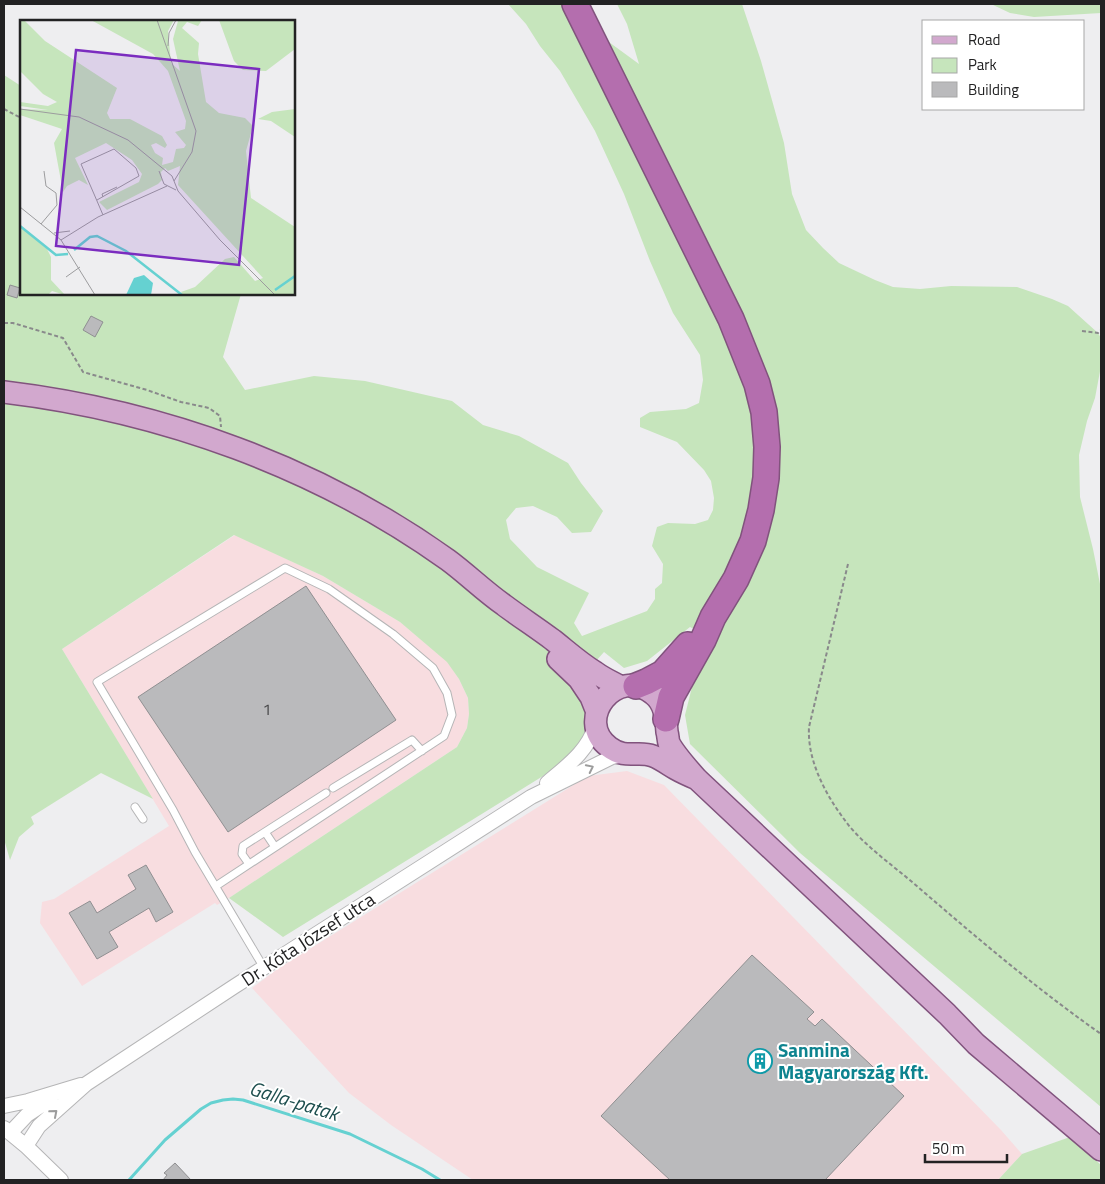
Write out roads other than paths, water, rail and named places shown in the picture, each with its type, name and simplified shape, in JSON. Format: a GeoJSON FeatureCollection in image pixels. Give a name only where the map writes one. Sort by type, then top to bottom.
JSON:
{"type":"FeatureCollection","features":[{"type":"Feature","properties":{"kind":"highway"},"geometry":{"type":"LineString","coordinates":[[575,4],[731,319],[757,384],[764,412],[768,447],[766,478],[761,510],[753,541],[736,579],[713,617],[703,640],[671,697],[666,719]]}},
{"type":"Feature","properties":{"kind":"highway"},"geometry":{"type":"LineString","coordinates":[[629,686],[646,682],[663,673],[713,617]]}},
{"type":"Feature","properties":{"kind":"main road"},"geometry":{"type":"LineString","coordinates":[[4,392],[49,398],[164,424],[216,441],[273,463],[363,507],[399,528],[449,561],[503,605],[593,672],[629,686],[648,690],[657,697],[664,708],[668,742],[697,779],[976,1044],[1101,1150]]}},
{"type":"Feature","properties":{"kind":"main road"},"geometry":{"type":"LineString","coordinates":[[503,605],[579,679],[592,697],[600,736],[606,745],[615,751],[652,755],[697,779]]}},
{"type":"Feature","properties":{"kind":"main road"},"geometry":{"type":"LineString","coordinates":[[597,719],[599,707],[605,697],[615,689],[629,686]]}},
{"type":"Feature","properties":{"kind":"main road"},"geometry":{"type":"LineString","coordinates":[[632,754],[650,750],[659,742],[664,731],[666,719]]}},
{"type":"Feature","properties":{"kind":"street"},"geometry":{"type":"LineString","coordinates":[[531,797],[585,748],[592,736],[597,719]]}},
{"type":"Feature","properties":{"kind":"street"},"geometry":{"type":"LineString","coordinates":[[531,797],[612,757],[632,754]]}},
{"type":"Feature","properties":{"kind":"street","name":"Dr. Kóta József utca"},"geometry":{"type":"LineString","coordinates":[[26,1146],[39,1126],[86,1084],[531,797]]}},
{"type":"Feature","properties":{"kind":"street","name":"Dr. Kóta József utca"},"geometry":{"type":"LineString","coordinates":[[4,1106],[28,1102],[86,1084]]}},
{"type":"Feature","properties":{"kind":"street","name":"Dr. Kóta József utca"},"geometry":{"type":"LineString","coordinates":[[7,1130],[62,1092]]}},
{"type":"Feature","properties":{"kind":"street"},"geometry":{"type":"LineString","coordinates":[[7,1130],[61,1180]]}},
{"type":"Feature","properties":{"kind":"lane"},"geometry":{"type":"LineString","coordinates":[[216,886],[444,736],[452,715],[447,693],[433,668],[393,634],[329,589],[285,568],[98,682],[173,810],[195,852],[264,968]]}},
{"type":"Feature","properties":{"kind":"lane"},"geometry":{"type":"LineString","coordinates":[[333,788],[412,740],[422,751]]}},
{"type":"Feature","properties":{"kind":"lane"},"geometry":{"type":"LineString","coordinates":[[249,864],[242,854],[243,846],[326,793]]}},
{"type":"Feature","properties":{"kind":"lane"},"geometry":{"type":"LineString","coordinates":[[135,807],[143,820]]}},
{"type":"Feature","properties":{"kind":"lane"},"geometry":{"type":"LineString","coordinates":[[265,832],[275,847]]}},
{"type":"Feature","properties":{"kind":"waterway","name":"Galla-patak"},"geometry":{"type":"LineString","coordinates":[[129,1180],[165,1140],[201,1109],[211,1103],[233,1099],[243,1100],[350,1134],[422,1169],[440,1180]]}},
{"type":"Feature","properties":{"kind":"place","name":"Sanmina Magyarország Kft."},"geometry":{"type":"Point","coordinates":[760,1061]}}]}
